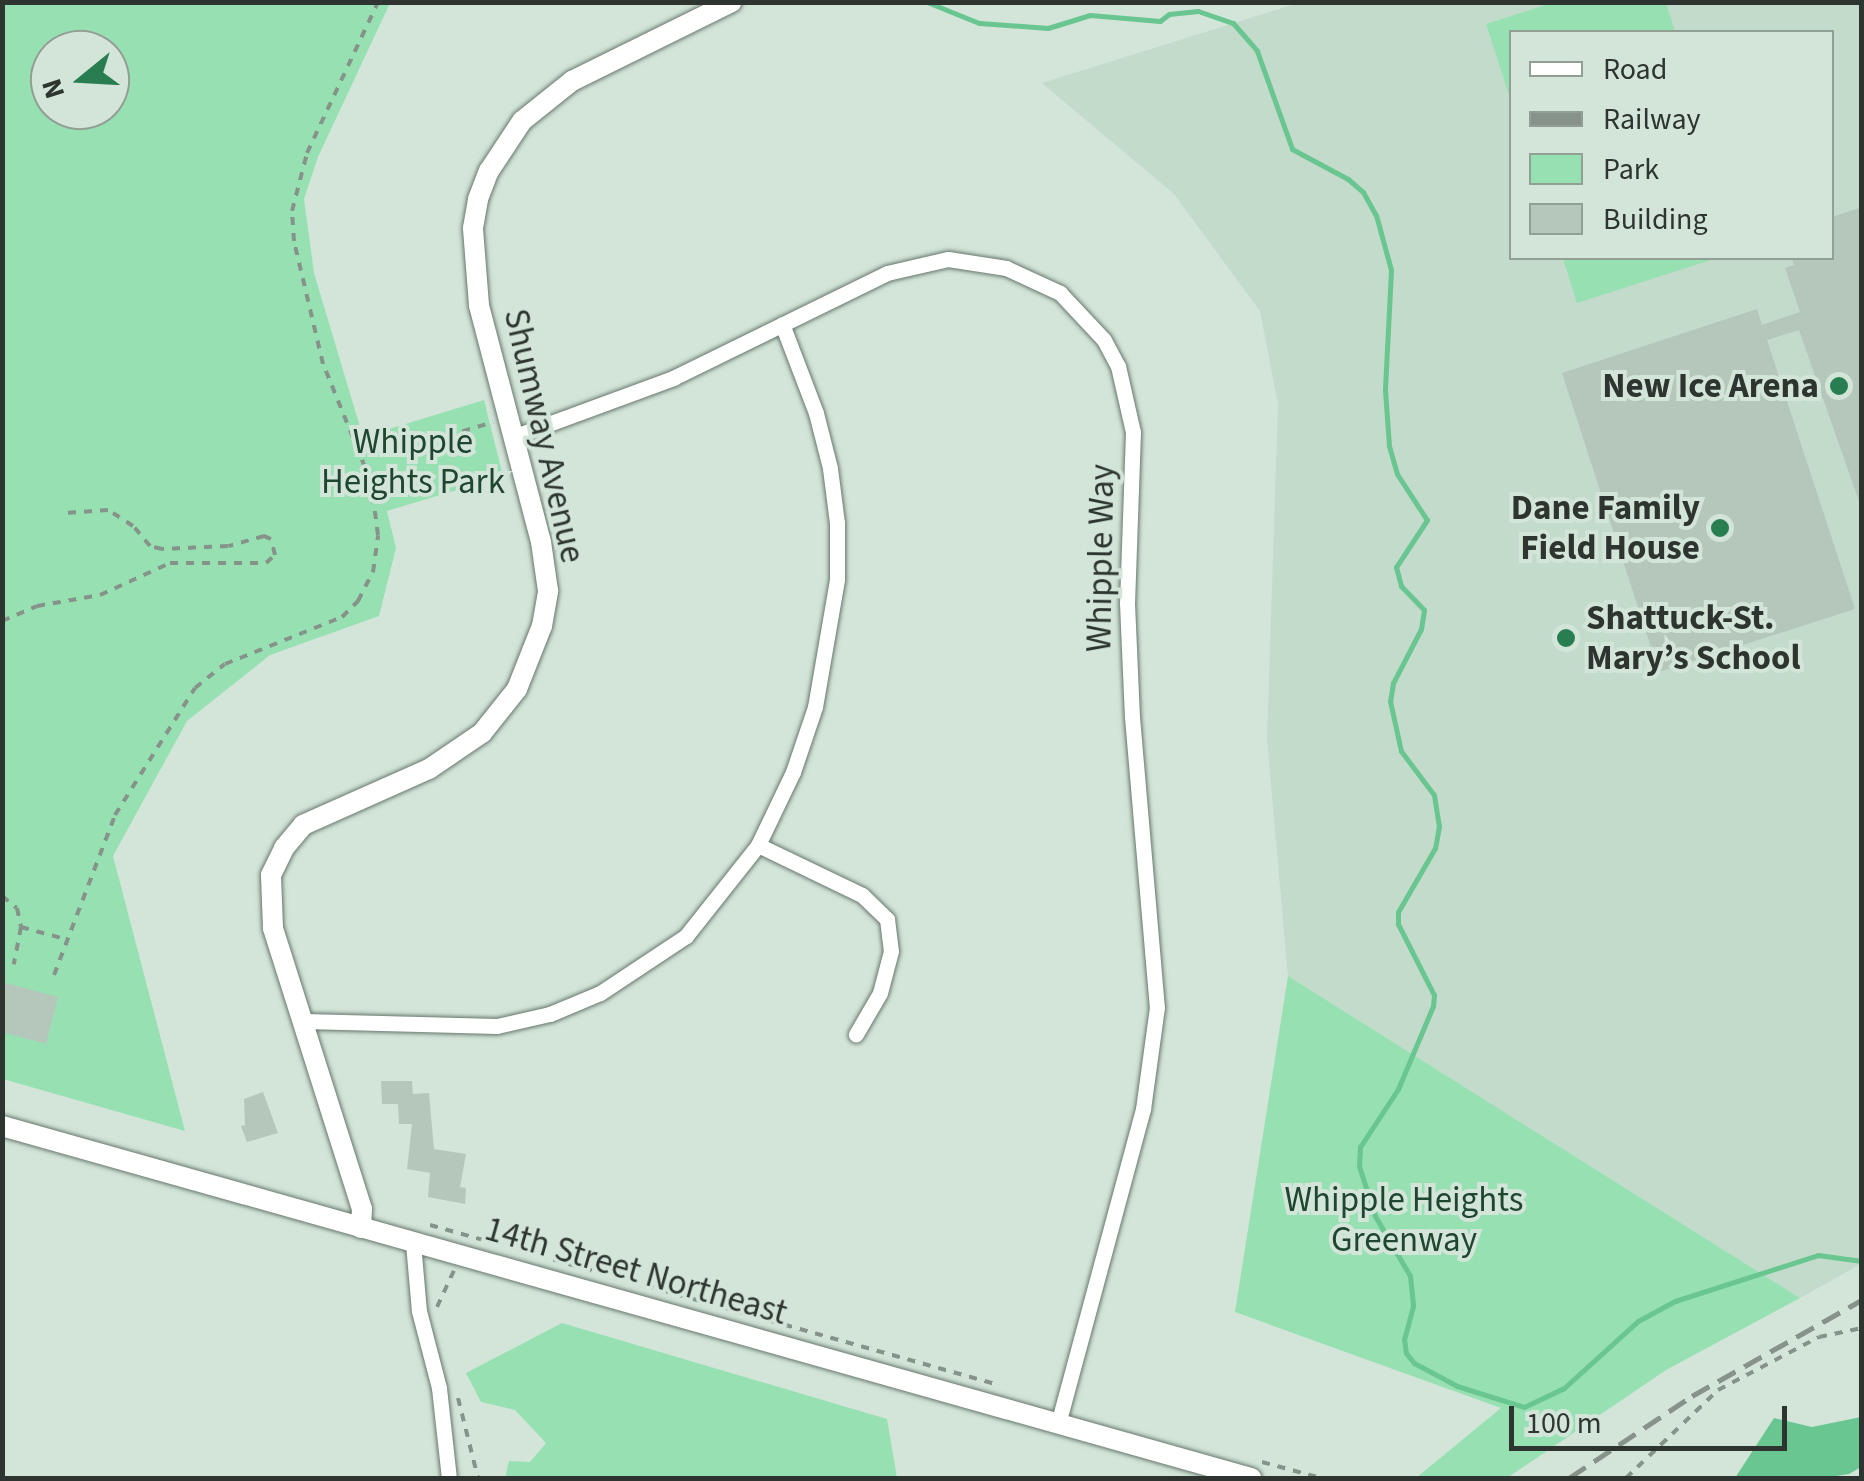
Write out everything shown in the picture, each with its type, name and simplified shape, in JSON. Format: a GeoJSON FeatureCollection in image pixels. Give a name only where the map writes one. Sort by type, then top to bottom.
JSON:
{"type":"FeatureCollection","features":[{"type":"Feature","properties":{"kind":"street","name":"Shumway Avenue"},"geometry":{"type":"LineString","coordinates":[[361,1228],[362,1208],[273,928],[271,875],[284,848],[303,824],[459,752],[482,733],[508,701],[531,661],[548,591],[541,542],[479,305],[475,264],[478,199],[489,171],[522,121],[559,90],[612,59],[732,2]]}},
{"type":"Feature","properties":{"kind":"street","name":"Whipple Way"},"geometry":{"type":"LineString","coordinates":[[513,438],[620,400],[887,272],[934,261],[980,261],[1060,293],[1104,340],[1118,366],[1133,432],[1127,603],[1132,716],[1157,1007],[1143,1109],[1058,1423]]}},
{"type":"Feature","properties":{"kind":"street"},"geometry":{"type":"LineString","coordinates":[[304,1021],[497,1026],[550,1014],[600,993],[686,936],[758,845],[793,772],[815,708],[837,579],[838,524],[830,468],[816,413],[782,324]]}},
{"type":"Feature","properties":{"kind":"street"},"geometry":{"type":"LineString","coordinates":[[758,845],[862,894],[888,918],[892,951],[880,993],[856,1034]]}},
{"type":"Feature","properties":{"kind":"street","name":"14th Street Northeast"},"geometry":{"type":"LineString","coordinates":[[2,1126],[1251,1478]]}},
{"type":"Feature","properties":{"kind":"street"},"geometry":{"type":"LineString","coordinates":[[413,1243],[419,1311],[439,1388],[449,1478]]}},
{"type":"Feature","properties":{"kind":"path"},"geometry":{"type":"LineString","coordinates":[[54,976],[115,815],[195,688],[225,664],[342,617],[358,601],[373,572],[378,535],[370,482],[330,386],[294,240],[292,210],[306,154],[378,2]]}},
{"type":"Feature","properties":{"kind":"path"},"geometry":{"type":"LineString","coordinates":[[2,621],[37,606],[100,595],[170,562],[266,563],[274,555],[271,539],[264,536],[228,546],[162,550],[150,546],[134,526],[108,510],[65,513]]}},
{"type":"Feature","properties":{"kind":"path"},"geometry":{"type":"LineString","coordinates":[[2,896],[17,908],[21,928],[14,964]]}},
{"type":"Feature","properties":{"kind":"path"},"geometry":{"type":"LineString","coordinates":[[21,928],[66,939]]}},
{"type":"Feature","properties":{"kind":"path"},"geometry":{"type":"LineString","coordinates":[[459,1248],[462,1232]]}},
{"type":"Feature","properties":{"kind":"path"},"geometry":{"type":"LineString","coordinates":[[435,1312],[456,1263]]}},
{"type":"Feature","properties":{"kind":"path"},"geometry":{"type":"LineString","coordinates":[[1626,1478],[1718,1390],[1819,1337],[1862,1328]]}},
{"type":"Feature","properties":{"kind":"path"},"geometry":{"type":"LineString","coordinates":[[456,1392],[478,1478]]}},
{"type":"Feature","properties":{"kind":"shaded area","name":"Shattuck-St. Mary’s School"},"geometry":{"type":"Polygon","coordinates":[[[1298,3],[1861,3],[1861,1264],[1800,1298],[1288,976],[1267,740],[1278,404],[1260,311],[1174,194],[1042,83],[1298,3]]]}},
{"type":"Feature","properties":{"kind":"shaded area"},"geometry":{"type":"Polygon","coordinates":[[[1861,1417],[1861,1467],[1849,1474],[1824,1478],[1735,1478],[1774,1418],[1812,1427],[1861,1417]]]}},
{"type":"Feature","properties":{"kind":"green space","name":"Whipple Heights Park"},"geometry":{"type":"Polygon","coordinates":[[[2,3],[390,3],[318,157],[304,199],[314,273],[363,437],[484,400],[503,476],[387,511],[396,548],[379,616],[270,655],[187,721],[113,856],[185,1131],[3,1079],[2,3]]]}},
{"type":"Feature","properties":{"kind":"green space"},"geometry":{"type":"Polygon","coordinates":[[[1552,3],[1666,3],[1674,30],[1509,30],[1509,95],[1486,24],[1552,3]]]}},
{"type":"Feature","properties":{"kind":"green space"},"geometry":{"type":"Polygon","coordinates":[[[1564,260],[1711,260],[1577,303],[1564,260]]]}},
{"type":"Feature","properties":{"kind":"green space","name":"Whipple Heights Greenway"},"geometry":{"type":"Polygon","coordinates":[[[1288,976],[1800,1298],[1666,1370],[1507,1478],[1416,1478],[1501,1408],[1235,1312],[1288,976]]]}},
{"type":"Feature","properties":{"kind":"green space"},"geometry":{"type":"Polygon","coordinates":[[[562,1323],[887,1419],[897,1478],[505,1478],[509,1461],[530,1462],[546,1443],[515,1410],[481,1402],[466,1373],[562,1323]]]}},
{"type":"Feature","properties":{"kind":"building","name":"Dane Family Field House"},"geometry":{"type":"Polygon","coordinates":[[[1862,207],[1862,510],[1799,330],[1767,340],[1855,609],[1659,672],[1562,373],[1757,309],[1762,325],[1800,312],[1785,268],[1794,265],[1793,260],[1834,260],[1834,216],[1862,207]]]}},
{"type":"Feature","properties":{"kind":"building"},"geometry":{"type":"Polygon","coordinates":[[[2,982],[58,997],[46,1044],[2,1032],[2,982]]]}},
{"type":"Feature","properties":{"kind":"building"},"geometry":{"type":"Polygon","coordinates":[[[381,1081],[412,1081],[413,1094],[429,1093],[434,1149],[466,1154],[460,1187],[466,1188],[465,1204],[428,1197],[430,1173],[407,1169],[412,1124],[399,1124],[398,1104],[382,1104],[381,1081]]]}},
{"type":"Feature","properties":{"kind":"building"},"geometry":{"type":"Polygon","coordinates":[[[263,1092],[278,1133],[247,1142],[241,1126],[245,1125],[244,1099],[263,1092]]]}},
{"type":"Feature","properties":{"kind":"waterway"},"geometry":{"type":"LineString","coordinates":[[927,2],[979,23],[1048,28],[1090,15],[1160,21],[1169,14],[1198,11],[1233,23],[1257,51],[1292,149],[1348,179],[1363,192],[1376,215],[1391,270],[1385,390],[1389,446],[1397,474],[1427,520],[1396,567],[1401,586],[1424,610],[1421,629],[1393,683],[1390,701],[1401,751],[1434,795],[1439,826],[1435,848],[1398,912],[1398,924],[1434,995],[1433,1006],[1398,1089],[1360,1147],[1359,1166],[1375,1216],[1410,1276],[1413,1306],[1404,1339],[1406,1353],[1414,1363],[1457,1386],[1524,1407],[1564,1388],[1638,1321],[1675,1301],[1818,1255],[1862,1261]]}},
{"type":"Feature","properties":{"kind":"railway"},"geometry":{"type":"LineString","coordinates":[[1569,1478],[1692,1396],[1862,1300]]}},
{"type":"Feature","properties":{"kind":"place","name":"New Ice Arena"},"geometry":{"type":"Point","coordinates":[1839,386]}},
{"type":"Feature","properties":{"kind":"place","name":"Dane Family Field House"},"geometry":{"type":"Point","coordinates":[1720,528]}},
{"type":"Feature","properties":{"kind":"place","name":"Shattuck-St. Mary’s School"},"geometry":{"type":"Point","coordinates":[1566,638]}}]}
